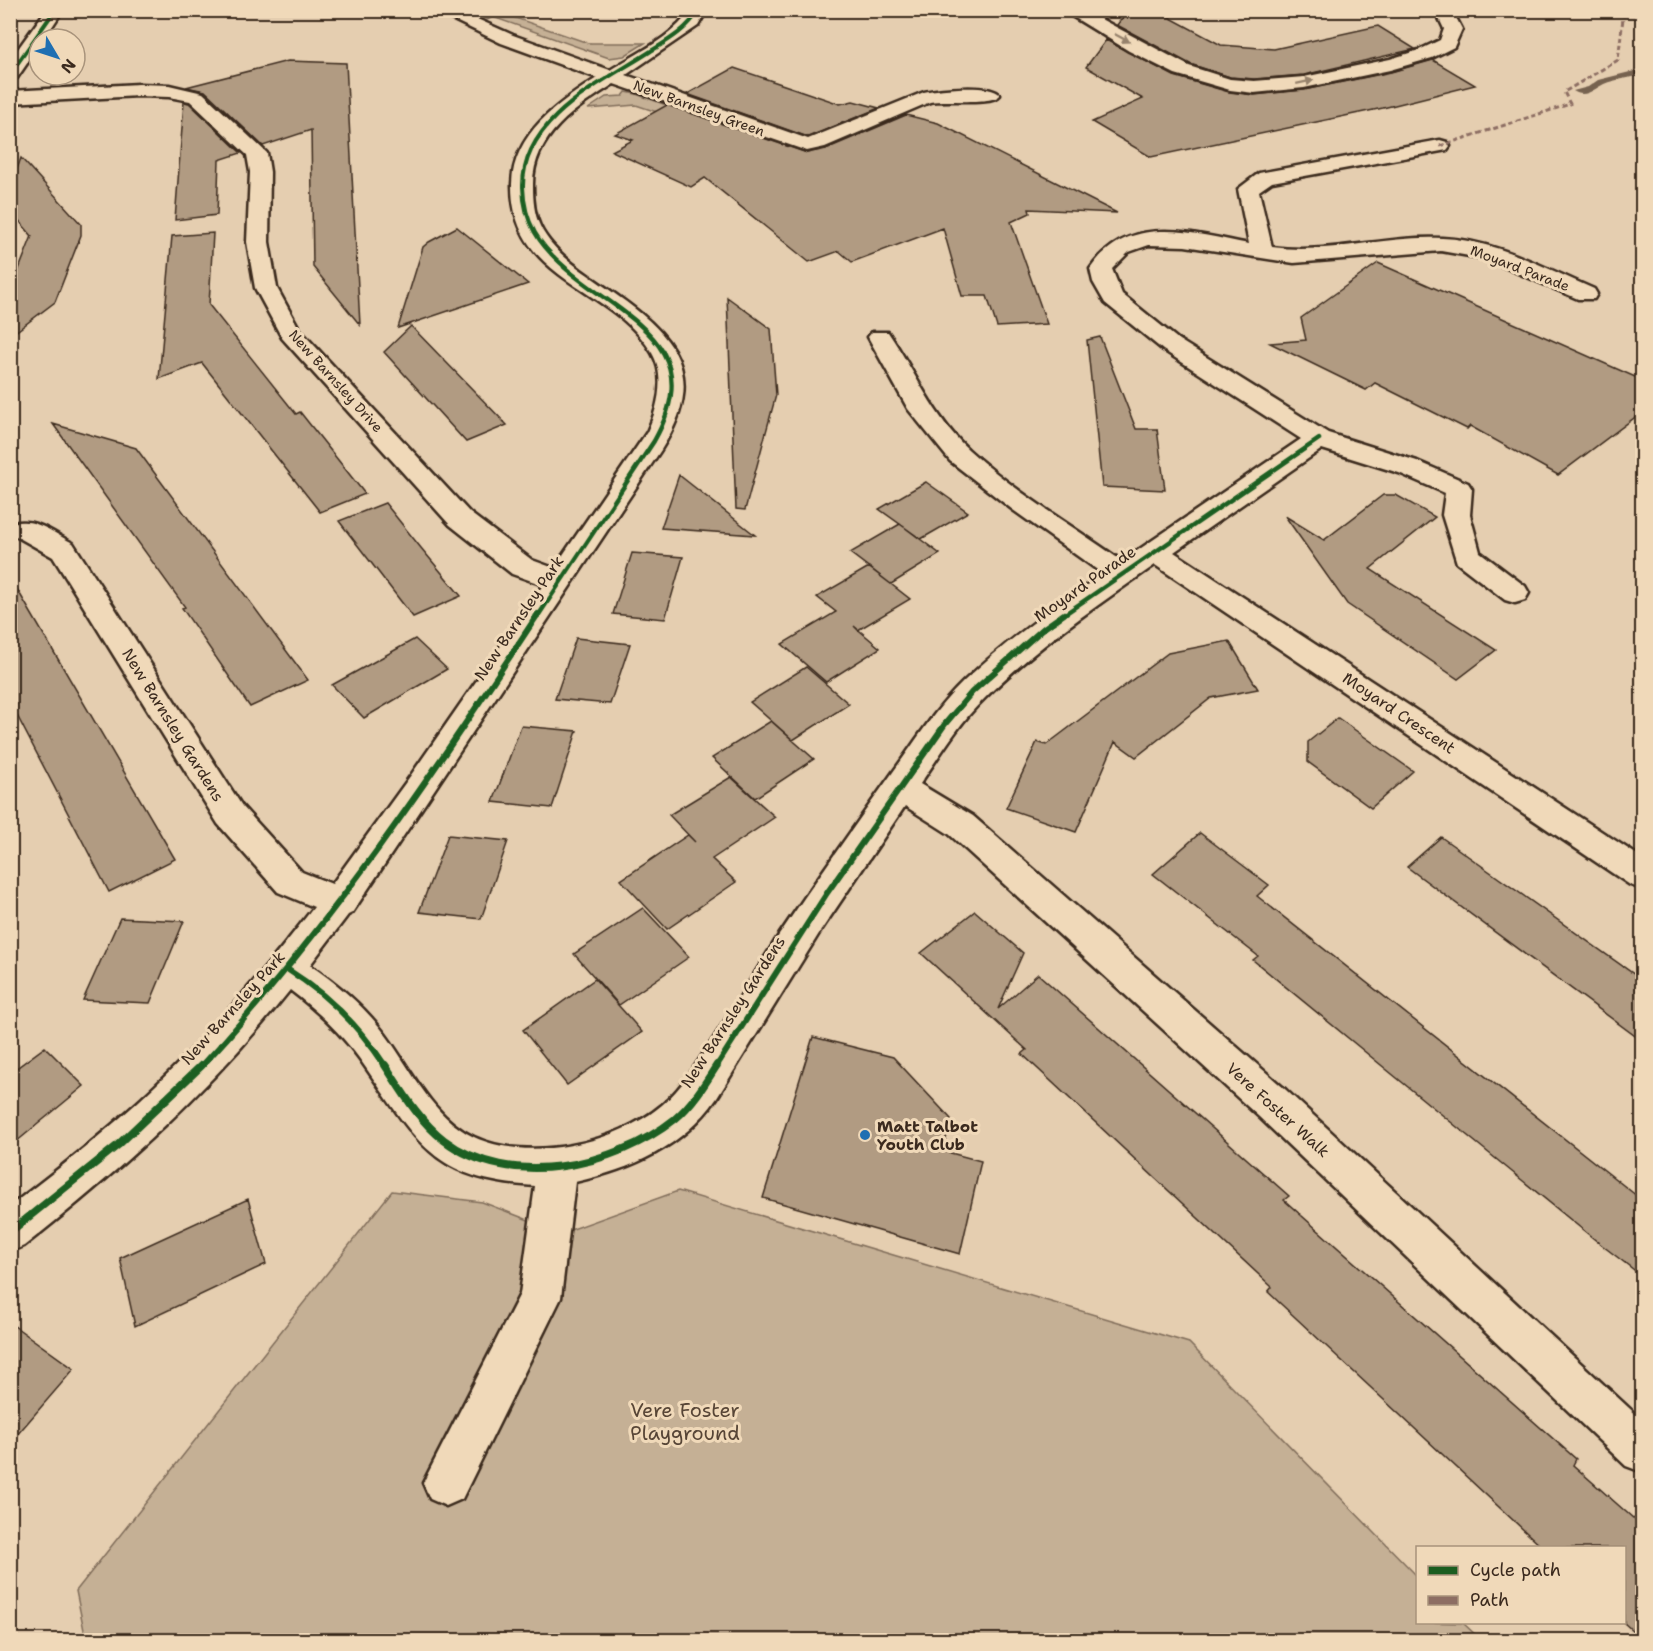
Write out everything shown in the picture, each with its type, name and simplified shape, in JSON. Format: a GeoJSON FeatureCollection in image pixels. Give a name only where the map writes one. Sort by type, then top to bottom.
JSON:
{"type":"FeatureCollection","features":[{"type":"Feature","properties":{"kind":"main road"},"geometry":{"type":"LineString","coordinates":[[10,74],[54,10]]}},
{"type":"Feature","properties":{"kind":"main road","name":"New Barnsley Park"},"geometry":{"type":"LineString","coordinates":[[10,1232],[114,1151],[215,1052],[287,969],[340,903],[561,581],[653,442],[668,415],[672,396],[673,377],[664,348],[645,328],[559,262],[541,244],[530,228],[523,200],[522,176],[526,157],[535,140],[556,117],[674,36],[692,22],[699,10]]}},
{"type":"Feature","properties":{"kind":"main road"},"geometry":{"type":"LineString","coordinates":[[1070,10],[1205,80],[1255,87],[1290,85],[1409,61],[1431,53],[1448,43],[1453,29],[1443,10]]}},
{"type":"Feature","properties":{"kind":"main road","name":"New Barnsley Green"},"geometry":{"type":"LineString","coordinates":[[457,13],[612,77],[786,140],[807,145],[818,143],[924,98],[942,94],[990,95]]}},
{"type":"Feature","properties":{"kind":"main road","name":"New Barnsley Drive"},"geometry":{"type":"LineString","coordinates":[[10,97],[149,90],[169,91],[196,97],[257,153],[260,171],[258,242],[266,288],[290,333],[460,519],[522,567],[561,581]]}},
{"type":"Feature","properties":{"kind":"main road"},"geometry":{"type":"LineString","coordinates":[[1261,253],[1260,238],[1248,189],[1266,177],[1440,146]]}},
{"type":"Feature","properties":{"kind":"main road","name":"Moyard Parade"},"geometry":{"type":"LineString","coordinates":[[1515,593],[1467,556],[1456,515],[1460,489],[1408,467],[1319,439],[1171,345],[1113,298],[1104,282],[1101,269],[1119,248],[1148,238],[1175,239],[1261,253],[1334,255],[1446,244],[1490,254],[1586,294]]}},
{"type":"Feature","properties":{"kind":"main road"},"geometry":{"type":"LineString","coordinates":[[880,338],[921,409],[959,455],[1022,504],[1122,574]]}},
{"type":"Feature","properties":{"kind":"main road","name":"Moyard Parade"},"geometry":{"type":"LineString","coordinates":[[900,787],[945,723],[972,692],[1044,628],[1319,439]]}},
{"type":"Feature","properties":{"kind":"main road","name":"New Barnsley Gardens"},"geometry":{"type":"LineString","coordinates":[[24,529],[63,550],[230,815],[290,882],[340,903]]}},
{"type":"Feature","properties":{"kind":"main road","name":"Moyard Crescent"},"geometry":{"type":"LineString","coordinates":[[1155,552],[1642,875]]}},
{"type":"Feature","properties":{"kind":"main road","name":"New Barnsley Gardens"},"geometry":{"type":"LineString","coordinates":[[287,969],[306,979],[370,1043],[414,1108],[437,1136],[458,1150],[496,1164],[557,1166],[606,1157],[644,1139],[675,1119],[698,1095],[790,948],[900,787]]}},
{"type":"Feature","properties":{"kind":"main road","name":"Vere Foster Walk"},"geometry":{"type":"LineString","coordinates":[[900,787],[961,825],[1237,1071],[1642,1450]]}},
{"type":"Feature","properties":{"kind":"main road"},"geometry":{"type":"LineString","coordinates":[[446,1484],[540,1298],[557,1166]]}},
{"type":"Feature","properties":{"kind":"green space"},"geometry":{"type":"Polygon","coordinates":[[[482,11],[495,11],[588,43],[645,43],[624,56],[609,58],[493,17],[485,21],[471,15],[482,11]]]}},
{"type":"Feature","properties":{"kind":"green space"},"geometry":{"type":"Polygon","coordinates":[[[626,92],[705,119],[672,117],[636,105],[588,109],[606,97],[623,96],[626,92]]]}},
{"type":"Feature","properties":{"kind":"green space","name":"Vere Foster Playground"},"geometry":{"type":"Polygon","coordinates":[[[392,1191],[482,1202],[562,1233],[678,1191],[1189,1343],[1416,1575],[1416,1624],[1464,1624],[1481,1640],[86,1640],[76,1591],[392,1191]]]}},
{"type":"Feature","properties":{"kind":"building"},"geometry":{"type":"Polygon","coordinates":[[[1128,10],[1156,10],[1221,45],[1274,49],[1378,26],[1415,49],[1304,75],[1254,79],[1230,77],[1190,64],[1117,25],[1128,10]]]}},
{"type":"Feature","properties":{"kind":"building"},"geometry":{"type":"Polygon","coordinates":[[[1106,40],[1174,76],[1229,92],[1254,95],[1304,90],[1391,72],[1433,60],[1475,85],[1383,108],[1151,157],[1092,122],[1143,99],[1086,67],[1106,40]]]}},
{"type":"Feature","properties":{"kind":"building"},"geometry":{"type":"Polygon","coordinates":[[[288,61],[346,63],[360,325],[313,267],[311,130],[263,146],[205,91],[186,87],[288,61]]]}},
{"type":"Feature","properties":{"kind":"building"},"geometry":{"type":"Polygon","coordinates":[[[734,68],[840,104],[853,101],[879,108],[808,137],[687,94],[734,68]]]}},
{"type":"Feature","properties":{"kind":"building"},"geometry":{"type":"Polygon","coordinates":[[[184,102],[189,103],[241,153],[219,160],[217,215],[175,220],[184,102]]]}},
{"type":"Feature","properties":{"kind":"building"},"geometry":{"type":"Polygon","coordinates":[[[667,105],[807,153],[826,149],[906,115],[938,123],[1117,213],[1029,209],[1030,213],[1011,222],[1047,324],[997,327],[987,296],[962,296],[943,228],[852,262],[839,251],[809,262],[705,178],[691,187],[612,151],[633,140],[615,134],[667,105]]]}},
{"type":"Feature","properties":{"kind":"building"},"geometry":{"type":"Polygon","coordinates":[[[21,158],[81,224],[81,235],[55,302],[10,336],[10,292],[32,236],[10,210],[10,188],[21,158]]]}},
{"type":"Feature","properties":{"kind":"building"},"geometry":{"type":"Polygon","coordinates":[[[457,227],[528,284],[398,328],[423,247],[457,227]]]}},
{"type":"Feature","properties":{"kind":"building"},"geometry":{"type":"Polygon","coordinates":[[[213,233],[209,305],[296,414],[300,412],[365,494],[320,512],[202,363],[159,379],[172,236],[213,233]]]}},
{"type":"Feature","properties":{"kind":"building"},"geometry":{"type":"Polygon","coordinates":[[[1378,263],[1642,380],[1642,412],[1558,475],[1470,426],[1467,429],[1375,383],[1366,390],[1270,343],[1306,340],[1301,318],[1378,263]]]}},
{"type":"Feature","properties":{"kind":"building"},"geometry":{"type":"Polygon","coordinates":[[[727,297],[771,329],[776,395],[745,510],[736,509],[727,297]]]}},
{"type":"Feature","properties":{"kind":"building"},"geometry":{"type":"Polygon","coordinates":[[[411,326],[507,425],[466,442],[384,352],[411,326]]]}},
{"type":"Feature","properties":{"kind":"building"},"geometry":{"type":"Polygon","coordinates":[[[1100,337],[1136,429],[1157,429],[1165,490],[1102,487],[1087,340],[1100,337]]]}},
{"type":"Feature","properties":{"kind":"building"},"geometry":{"type":"Polygon","coordinates":[[[53,424],[136,448],[308,680],[250,707],[182,608],[185,607],[53,424]]]}},
{"type":"Feature","properties":{"kind":"building"},"geometry":{"type":"Polygon","coordinates":[[[679,475],[755,535],[661,528],[679,475]]]}},
{"type":"Feature","properties":{"kind":"building"},"geometry":{"type":"Polygon","coordinates":[[[926,482],[968,512],[921,539],[879,509],[926,482]]]}},
{"type":"Feature","properties":{"kind":"building"},"geometry":{"type":"Polygon","coordinates":[[[1383,495],[1396,495],[1435,517],[1370,569],[1496,650],[1458,679],[1347,604],[1285,516],[1324,540],[1383,495]]]}},
{"type":"Feature","properties":{"kind":"building"},"geometry":{"type":"Polygon","coordinates":[[[385,503],[461,596],[413,617],[339,521],[385,503]]]}},
{"type":"Feature","properties":{"kind":"building"},"geometry":{"type":"Polygon","coordinates":[[[900,524],[940,554],[891,584],[850,553],[900,524]]]}},
{"type":"Feature","properties":{"kind":"building"},"geometry":{"type":"Polygon","coordinates":[[[632,553],[683,557],[665,619],[613,614],[632,553]]]}},
{"type":"Feature","properties":{"kind":"building"},"geometry":{"type":"Polygon","coordinates":[[[869,567],[910,599],[858,630],[880,648],[826,682],[782,644],[836,612],[817,597],[869,567]]]}},
{"type":"Feature","properties":{"kind":"building"},"geometry":{"type":"Polygon","coordinates":[[[10,577],[175,859],[109,892],[10,702],[10,577]]]}},
{"type":"Feature","properties":{"kind":"building"},"geometry":{"type":"Polygon","coordinates":[[[576,638],[630,644],[610,704],[555,699],[576,638]]]}},
{"type":"Feature","properties":{"kind":"building"},"geometry":{"type":"Polygon","coordinates":[[[415,639],[447,669],[364,718],[332,685],[415,639]]]}},
{"type":"Feature","properties":{"kind":"building"},"geometry":{"type":"Polygon","coordinates":[[[1229,641],[1258,689],[1211,698],[1136,757],[1115,742],[1076,832],[1006,808],[1037,742],[1046,745],[1168,653],[1229,641]]]}},
{"type":"Feature","properties":{"kind":"building"},"geometry":{"type":"Polygon","coordinates":[[[806,667],[849,704],[793,740],[750,702],[806,667]]]}},
{"type":"Feature","properties":{"kind":"building"},"geometry":{"type":"Polygon","coordinates":[[[1338,718],[1413,771],[1371,808],[1308,762],[1308,742],[1338,718]]]}},
{"type":"Feature","properties":{"kind":"building"},"geometry":{"type":"Polygon","coordinates":[[[771,721],[814,759],[755,798],[712,758],[771,721]]]}},
{"type":"Feature","properties":{"kind":"building"},"geometry":{"type":"Polygon","coordinates":[[[521,726],[577,731],[552,808],[493,802],[521,726]]]}},
{"type":"Feature","properties":{"kind":"building"},"geometry":{"type":"Polygon","coordinates":[[[731,777],[775,817],[712,859],[736,882],[667,929],[621,880],[688,835],[695,842],[669,815],[731,777]]]}},
{"type":"Feature","properties":{"kind":"building"},"geometry":{"type":"Polygon","coordinates":[[[1200,833],[1269,885],[1257,896],[1642,1200],[1642,1276],[1253,960],[1258,956],[1153,874],[1200,833]]]}},
{"type":"Feature","properties":{"kind":"building"},"geometry":{"type":"Polygon","coordinates":[[[448,835],[508,841],[481,919],[419,912],[448,835]]]}},
{"type":"Feature","properties":{"kind":"building"},"geometry":{"type":"Polygon","coordinates":[[[1441,837],[1642,980],[1642,1041],[1407,867],[1441,837]]]}},
{"type":"Feature","properties":{"kind":"building"},"geometry":{"type":"Polygon","coordinates":[[[643,908],[689,957],[619,1005],[574,954],[643,908]]]}},
{"type":"Feature","properties":{"kind":"building"},"geometry":{"type":"Polygon","coordinates":[[[975,911],[1023,953],[998,1009],[1038,974],[1289,1196],[1284,1200],[1576,1459],[1573,1465],[1642,1526],[1642,1639],[1625,1624],[1626,1546],[1541,1546],[1268,1292],[1272,1287],[1022,1054],[1027,1050],[921,953],[975,911]]]}},
{"type":"Feature","properties":{"kind":"building"},"geometry":{"type":"Polygon","coordinates":[[[120,918],[184,921],[150,1003],[83,1000],[120,918]]]}},
{"type":"Feature","properties":{"kind":"building"},"geometry":{"type":"Polygon","coordinates":[[[595,979],[642,1032],[567,1085],[523,1030],[595,979]]]}},
{"type":"Feature","properties":{"kind":"building","name":"Matt Talbot Youth Club"},"geometry":{"type":"Polygon","coordinates":[[[813,1037],[893,1057],[951,1119],[943,1151],[981,1161],[960,1254],[763,1198],[813,1037]]]}},
{"type":"Feature","properties":{"kind":"building"},"geometry":{"type":"Polygon","coordinates":[[[45,1047],[84,1086],[10,1147],[10,1073],[45,1047]]]}},
{"type":"Feature","properties":{"kind":"building"},"geometry":{"type":"Polygon","coordinates":[[[248,1199],[266,1264],[135,1326],[120,1258],[248,1199]]]}},
{"type":"Feature","properties":{"kind":"building"},"geometry":{"type":"Polygon","coordinates":[[[10,1323],[74,1369],[10,1443],[10,1323]]]}},
{"type":"Feature","properties":{"kind":"waterway"},"geometry":{"type":"LineString","coordinates":[[1578,91],[1591,90],[1601,82],[1642,72]]}},
{"type":"Feature","properties":{"kind":"marked path"},"geometry":{"type":"LineString","coordinates":[[1440,146],[1570,104],[1564,92],[1618,60],[1624,10]]}},
{"type":"Feature","properties":{"kind":"cycle path"},"geometry":{"type":"LineString","coordinates":[[10,74],[55,10]]}},
{"type":"Feature","properties":{"kind":"cycle path"},"geometry":{"type":"LineString","coordinates":[[10,1232],[91,1167],[169,1099],[217,1049],[304,947],[423,784],[659,432],[668,412],[673,380],[665,354],[648,331],[548,253],[527,221],[523,201],[524,171],[526,158],[532,145],[565,109],[674,36],[692,22],[699,10]]}},
{"type":"Feature","properties":{"kind":"cycle path"},"geometry":{"type":"LineString","coordinates":[[287,969],[320,993],[355,1026],[372,1046],[420,1116],[444,1140],[458,1149],[483,1160],[511,1166],[540,1167],[600,1158],[628,1148],[654,1134],[676,1118],[697,1094],[846,864],[945,724],[972,692],[1044,628],[1319,439]]}},
{"type":"Feature","properties":{"kind":"place","name":"Matt Talbot Youth Club"},"geometry":{"type":"Point","coordinates":[865,1135]}}]}
